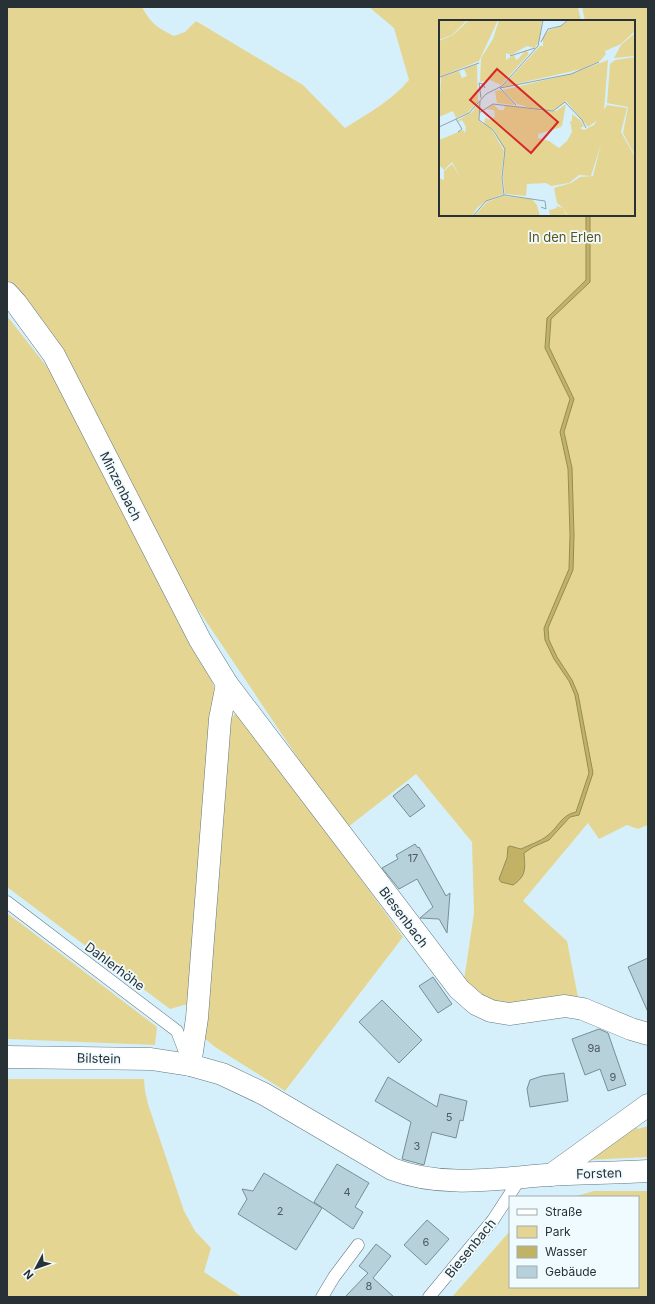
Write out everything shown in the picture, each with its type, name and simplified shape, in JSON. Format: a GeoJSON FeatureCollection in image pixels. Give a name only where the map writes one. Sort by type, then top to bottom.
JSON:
{"type":"FeatureCollection","features":[{"type":"Feature","properties":{"kind":"street","name":"Minzenbach"},"geometry":{"type":"LineString","coordinates":[[7,292],[54,355],[200,640],[227,684]]}},
{"type":"Feature","properties":{"kind":"street","name":"Biesenbach"},"geometry":{"type":"LineString","coordinates":[[227,684],[459,989],[476,1004],[491,1011],[509,1014],[565,1006],[583,1009],[631,1030],[648,1034]]}},
{"type":"Feature","properties":{"kind":"street"},"geometry":{"type":"LineString","coordinates":[[227,684],[220,719],[197,1018],[190,1065],[222,1074],[264,1094],[392,1169],[408,1175],[430,1179],[467,1181],[551,1175],[648,1105]]}},
{"type":"Feature","properties":{"kind":"street","name":"Bilstein"},"geometry":{"type":"LineString","coordinates":[[7,1057],[151,1059],[190,1065]]}},
{"type":"Feature","properties":{"kind":"street","name":"Forsten"},"geometry":{"type":"LineString","coordinates":[[551,1175],[648,1171]]}},
{"type":"Feature","properties":{"kind":"lane","name":"Dahlerhöhe"},"geometry":{"type":"LineString","coordinates":[[7,902],[177,1031],[190,1065]]}},
{"type":"Feature","properties":{"kind":"lane","name":"Biesenbach"},"geometry":{"type":"LineString","coordinates":[[429,1297],[493,1220],[521,1177]]}},
{"type":"Feature","properties":{"kind":"lane"},"geometry":{"type":"LineString","coordinates":[[322,1297],[334,1277],[358,1245]]}},
{"type":"Feature","properties":{"kind":"green space","name":"In den Erlen"},"geometry":{"type":"Polygon","coordinates":[[[7,7],[142,7],[155,25],[174,36],[185,32],[196,21],[303,85],[345,128],[387,101],[409,80],[394,28],[369,7],[578,7],[581,20],[439,20],[439,216],[586,216],[586,280],[547,318],[545,348],[570,399],[560,432],[568,469],[570,535],[569,569],[544,628],[545,640],[554,659],[569,681],[575,695],[589,773],[576,812],[567,816],[551,833],[544,838],[521,849],[517,847],[508,852],[503,872],[499,879],[518,882],[524,872],[524,853],[549,840],[570,817],[579,815],[593,773],[572,680],[557,657],[549,640],[548,628],[573,570],[572,468],[564,432],[574,399],[549,347],[551,319],[590,282],[590,216],[635,216],[635,20],[585,20],[582,7],[648,7],[648,825],[638,829],[627,825],[599,839],[588,823],[523,901],[567,941],[578,997],[528,1005],[489,1001],[464,980],[474,913],[472,842],[416,774],[348,827],[302,764],[191,599],[18,292],[7,279],[7,7]]]}},
{"type":"Feature","properties":{"kind":"green space"},"geometry":{"type":"Polygon","coordinates":[[[7,316],[59,382],[206,660],[215,691],[191,1003],[170,1009],[7,887],[7,316]]]}},
{"type":"Feature","properties":{"kind":"green space"},"geometry":{"type":"Polygon","coordinates":[[[238,710],[403,937],[285,1091],[215,1047],[203,1037],[231,719],[238,710]]]}},
{"type":"Feature","properties":{"kind":"green space"},"geometry":{"type":"Polygon","coordinates":[[[7,913],[157,1027],[155,1045],[7,1039],[7,913]]]}},
{"type":"Feature","properties":{"kind":"green space"},"geometry":{"type":"Polygon","coordinates":[[[7,1079],[144,1079],[148,1104],[184,1211],[195,1231],[211,1248],[204,1272],[242,1297],[7,1297],[7,1079]]]}},
{"type":"Feature","properties":{"kind":"green space"},"geometry":{"type":"Polygon","coordinates":[[[634,1124],[638,1129],[648,1126],[648,1157],[587,1160],[634,1124]]]}},
{"type":"Feature","properties":{"kind":"green space"},"geometry":{"type":"Polygon","coordinates":[[[594,1191],[648,1191],[648,1297],[452,1297],[509,1232],[509,1288],[639,1288],[639,1196],[576,1196],[594,1191]]]}},
{"type":"Feature","properties":{"kind":"water"},"geometry":{"type":"Polygon","coordinates":[[[586,216],[590,216],[590,282],[551,319],[549,347],[574,399],[564,432],[572,468],[574,535],[573,570],[548,628],[549,640],[557,657],[572,680],[578,694],[593,773],[579,815],[570,817],[549,840],[524,853],[525,867],[523,875],[518,882],[513,885],[501,882],[499,879],[507,858],[508,847],[510,846],[521,849],[542,840],[567,816],[576,812],[589,773],[575,695],[569,681],[554,659],[545,640],[544,628],[569,569],[570,535],[568,469],[560,432],[570,399],[545,348],[547,318],[586,280],[586,216]]]}},
{"type":"Feature","properties":{"kind":"building"},"geometry":{"type":"Polygon","coordinates":[[[408,784],[425,806],[410,817],[393,796],[408,784]]]}},
{"type":"Feature","properties":{"kind":"building"},"geometry":{"type":"Polygon","coordinates":[[[415,844],[418,848],[419,847],[446,896],[450,893],[447,933],[439,919],[420,918],[433,907],[417,879],[399,889],[382,868],[398,859],[396,855],[415,844]]]}},
{"type":"Feature","properties":{"kind":"building"},"geometry":{"type":"Polygon","coordinates":[[[648,958],[648,1012],[628,967],[648,958]]]}},
{"type":"Feature","properties":{"kind":"building"},"geometry":{"type":"Polygon","coordinates":[[[433,977],[452,1004],[438,1013],[419,986],[433,977]]]}},
{"type":"Feature","properties":{"kind":"building"},"geometry":{"type":"Polygon","coordinates":[[[382,1000],[422,1040],[399,1063],[359,1022],[382,1000]]]}},
{"type":"Feature","properties":{"kind":"building"},"geometry":{"type":"Polygon","coordinates":[[[599,1029],[608,1033],[626,1085],[608,1091],[600,1069],[585,1075],[572,1039],[599,1029]]]}},
{"type":"Feature","properties":{"kind":"building"},"geometry":{"type":"Polygon","coordinates":[[[564,1073],[568,1101],[530,1107],[527,1089],[530,1080],[542,1076],[564,1073]]]}},
{"type":"Feature","properties":{"kind":"building"},"geometry":{"type":"Polygon","coordinates":[[[388,1077],[437,1107],[440,1094],[467,1101],[463,1121],[460,1120],[456,1138],[432,1132],[424,1165],[402,1159],[411,1122],[375,1101],[388,1077]]]}},
{"type":"Feature","properties":{"kind":"building"},"geometry":{"type":"Polygon","coordinates":[[[337,1164],[369,1183],[355,1207],[363,1212],[353,1229],[314,1202],[337,1164]]]}},
{"type":"Feature","properties":{"kind":"building"},"geometry":{"type":"Polygon","coordinates":[[[264,1173],[322,1208],[296,1250],[238,1214],[247,1199],[242,1189],[253,1191],[264,1173]]]}},
{"type":"Feature","properties":{"kind":"building"},"geometry":{"type":"Polygon","coordinates":[[[427,1220],[449,1239],[426,1265],[404,1245],[427,1220]]]}},
{"type":"Feature","properties":{"kind":"building"},"geometry":{"type":"Polygon","coordinates":[[[376,1244],[391,1256],[373,1278],[394,1297],[345,1297],[368,1273],[359,1266],[376,1244]]]}}]}
